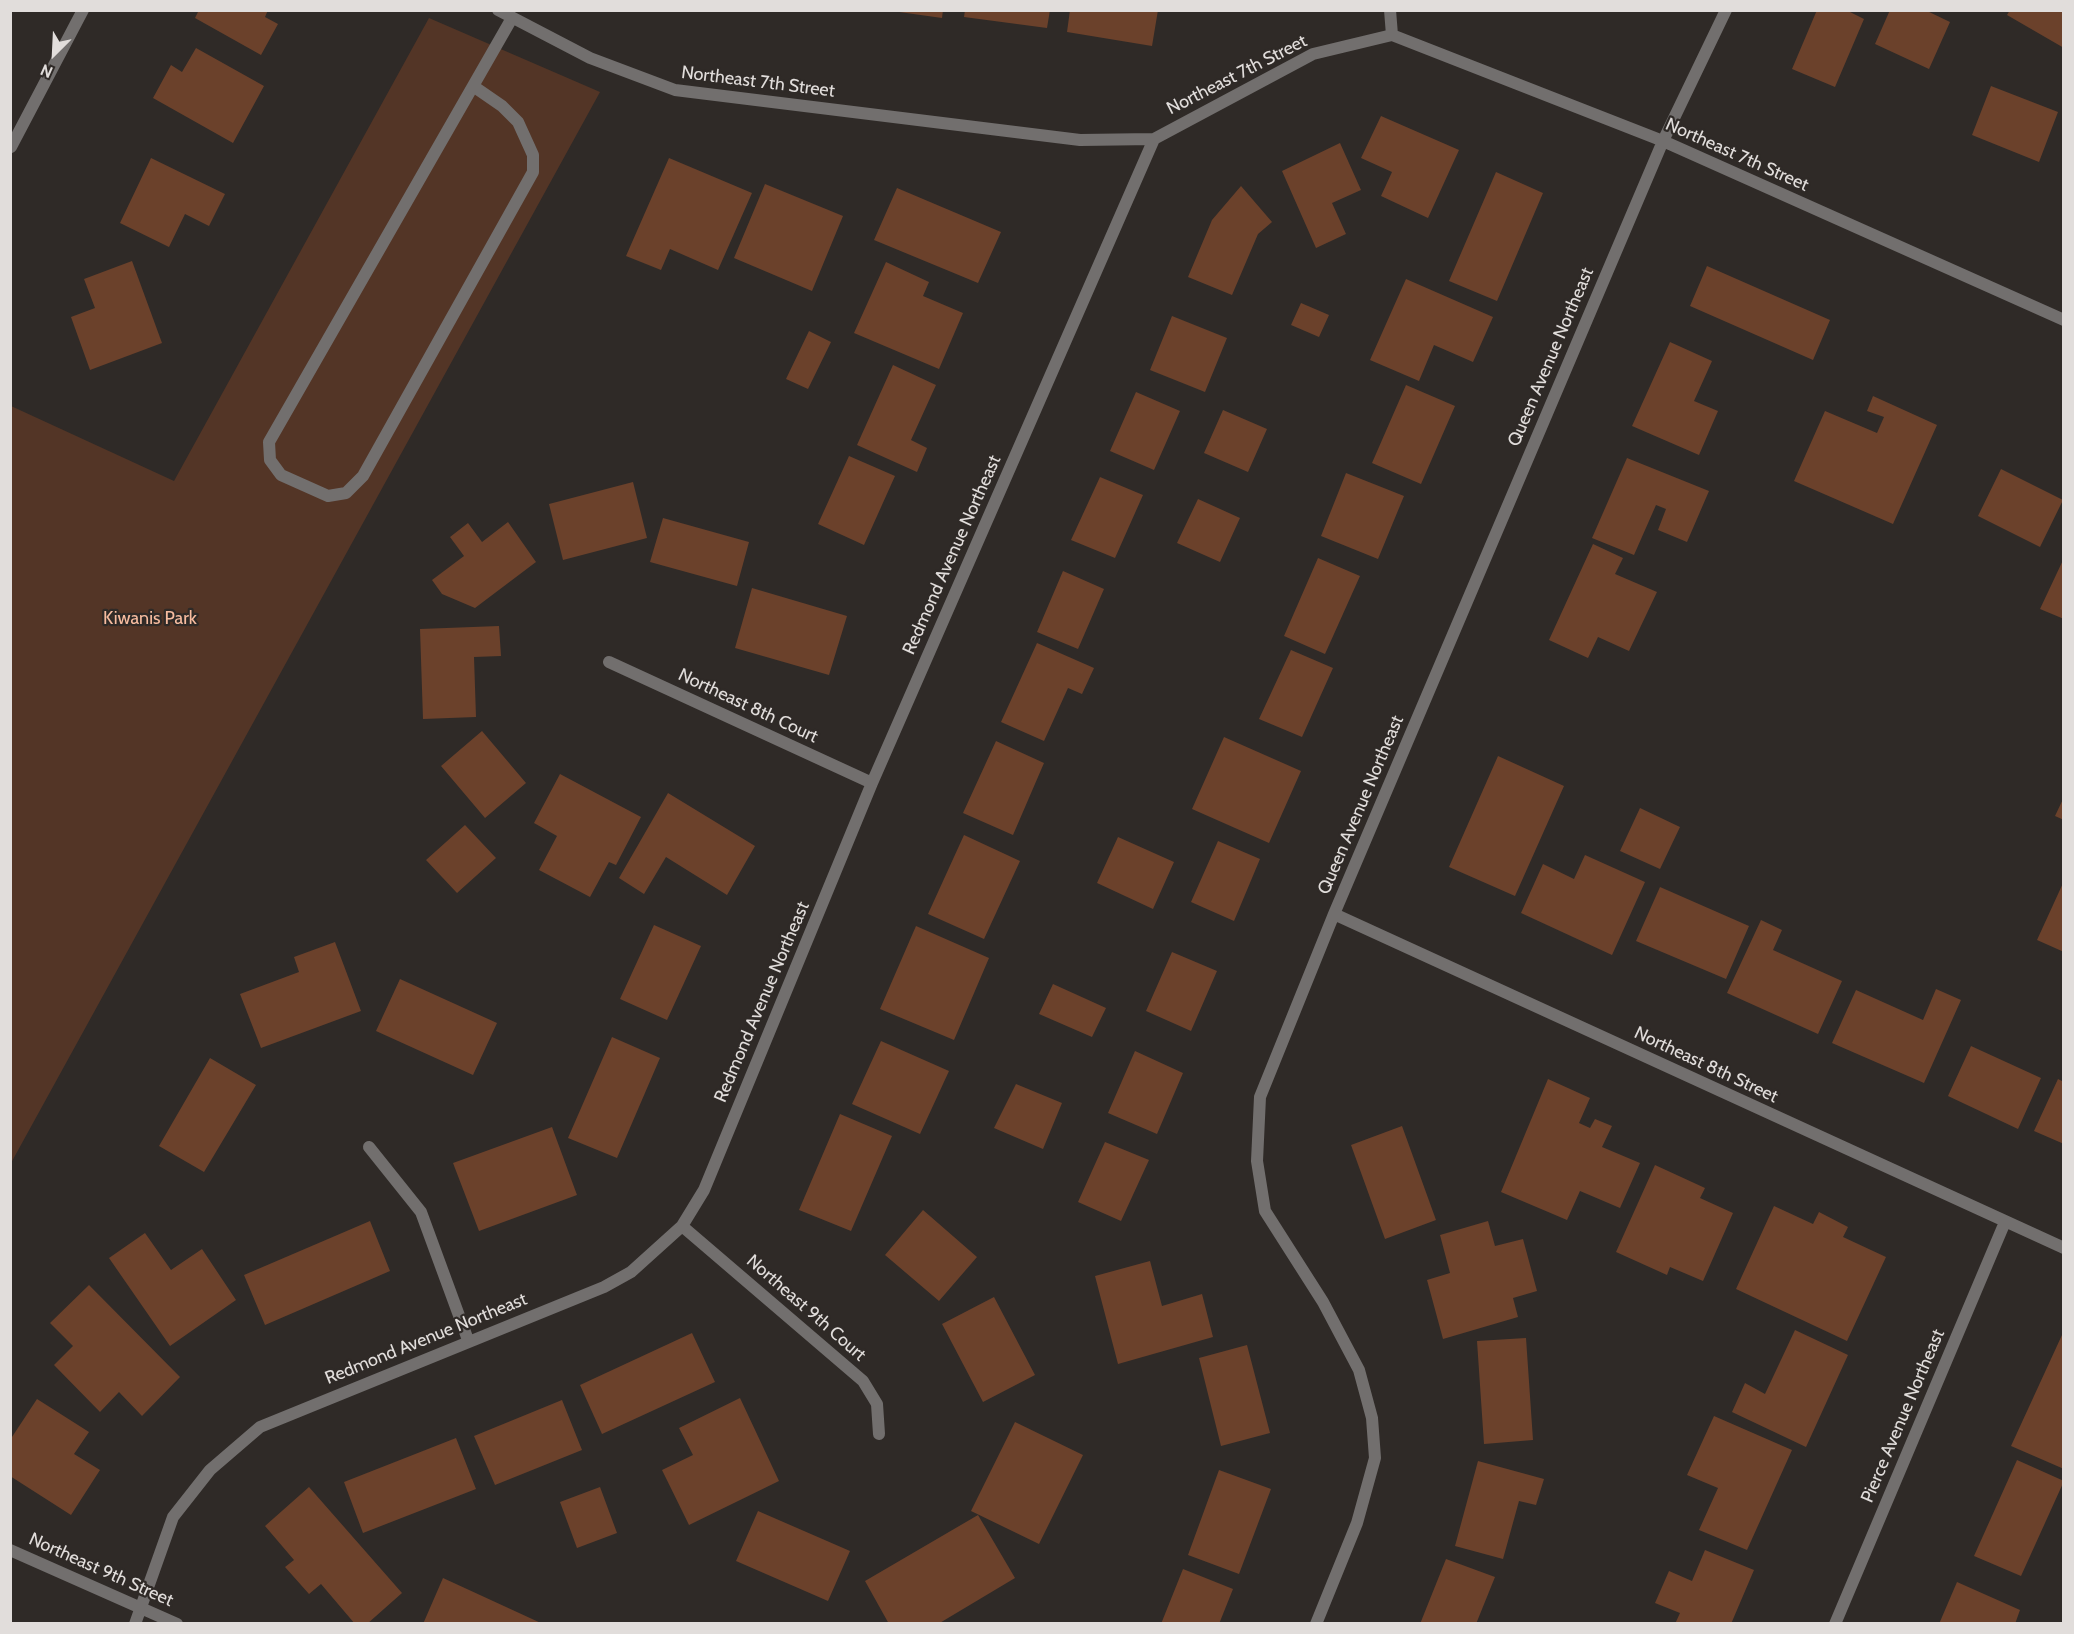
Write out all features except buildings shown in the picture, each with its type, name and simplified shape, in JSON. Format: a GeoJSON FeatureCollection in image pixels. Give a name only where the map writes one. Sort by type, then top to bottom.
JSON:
{"type":"FeatureCollection","features":[{"type":"Feature","properties":{"kind":"street"},"geometry":{"type":"LineString","coordinates":[[11,147],[83,10]]}},
{"type":"Feature","properties":{"kind":"street","name":"Northeast 7th Street"},"geometry":{"type":"LineString","coordinates":[[498,10],[590,58],[675,90],[1080,140],[1154,139],[1313,54],[1392,35],[1662,141],[2063,319]]}},
{"type":"Feature","properties":{"kind":"street"},"geometry":{"type":"LineString","coordinates":[[1390,10],[1392,35]]}},
{"type":"Feature","properties":{"kind":"street","name":"Queen Avenue Northeast"},"geometry":{"type":"LineString","coordinates":[[1316,1623],[1358,1523],[1374,1458],[1372,1418],[1359,1370],[1323,1302],[1265,1211],[1257,1161],[1260,1097],[1334,914],[1662,141],[1726,10]]}},
{"type":"Feature","properties":{"kind":"street"},"geometry":{"type":"LineString","coordinates":[[473,86],[502,106],[518,122],[533,155],[533,172],[363,476],[346,493],[328,496],[281,475],[270,460],[268,442],[512,18]]}},
{"type":"Feature","properties":{"kind":"street","name":"Redmond Avenue Northeast"},"geometry":{"type":"LineString","coordinates":[[135,1623],[173,1517],[210,1470],[260,1426],[468,1340],[604,1287],[631,1272],[655,1253],[682,1226],[704,1190],[872,783],[1154,139]]}},
{"type":"Feature","properties":{"kind":"street","name":"Northeast 8th Court"},"geometry":{"type":"LineString","coordinates":[[609,662],[872,783]]}},
{"type":"Feature","properties":{"kind":"street","name":"Northeast 8th Street"},"geometry":{"type":"LineString","coordinates":[[1334,914],[2064,1248]]}},
{"type":"Feature","properties":{"kind":"street"},"geometry":{"type":"LineString","coordinates":[[369,1147],[421,1212],[468,1340]]}},
{"type":"Feature","properties":{"kind":"street","name":"Pierce Avenue Northeast"},"geometry":{"type":"LineString","coordinates":[[1835,1623],[2005,1222]]}},
{"type":"Feature","properties":{"kind":"street","name":"Northeast 9th Court"},"geometry":{"type":"LineString","coordinates":[[682,1226],[863,1381],[877,1404],[879,1434]]}},
{"type":"Feature","properties":{"kind":"street","name":"Northeast 9th Street"},"geometry":{"type":"LineString","coordinates":[[10,1550],[177,1623]]}},
{"type":"Feature","properties":{"kind":"green space","name":"Kiwanis Park"},"geometry":{"type":"Polygon","coordinates":[[[429,18],[600,92],[11,1163],[11,406],[174,481],[429,18]]]}}]}
